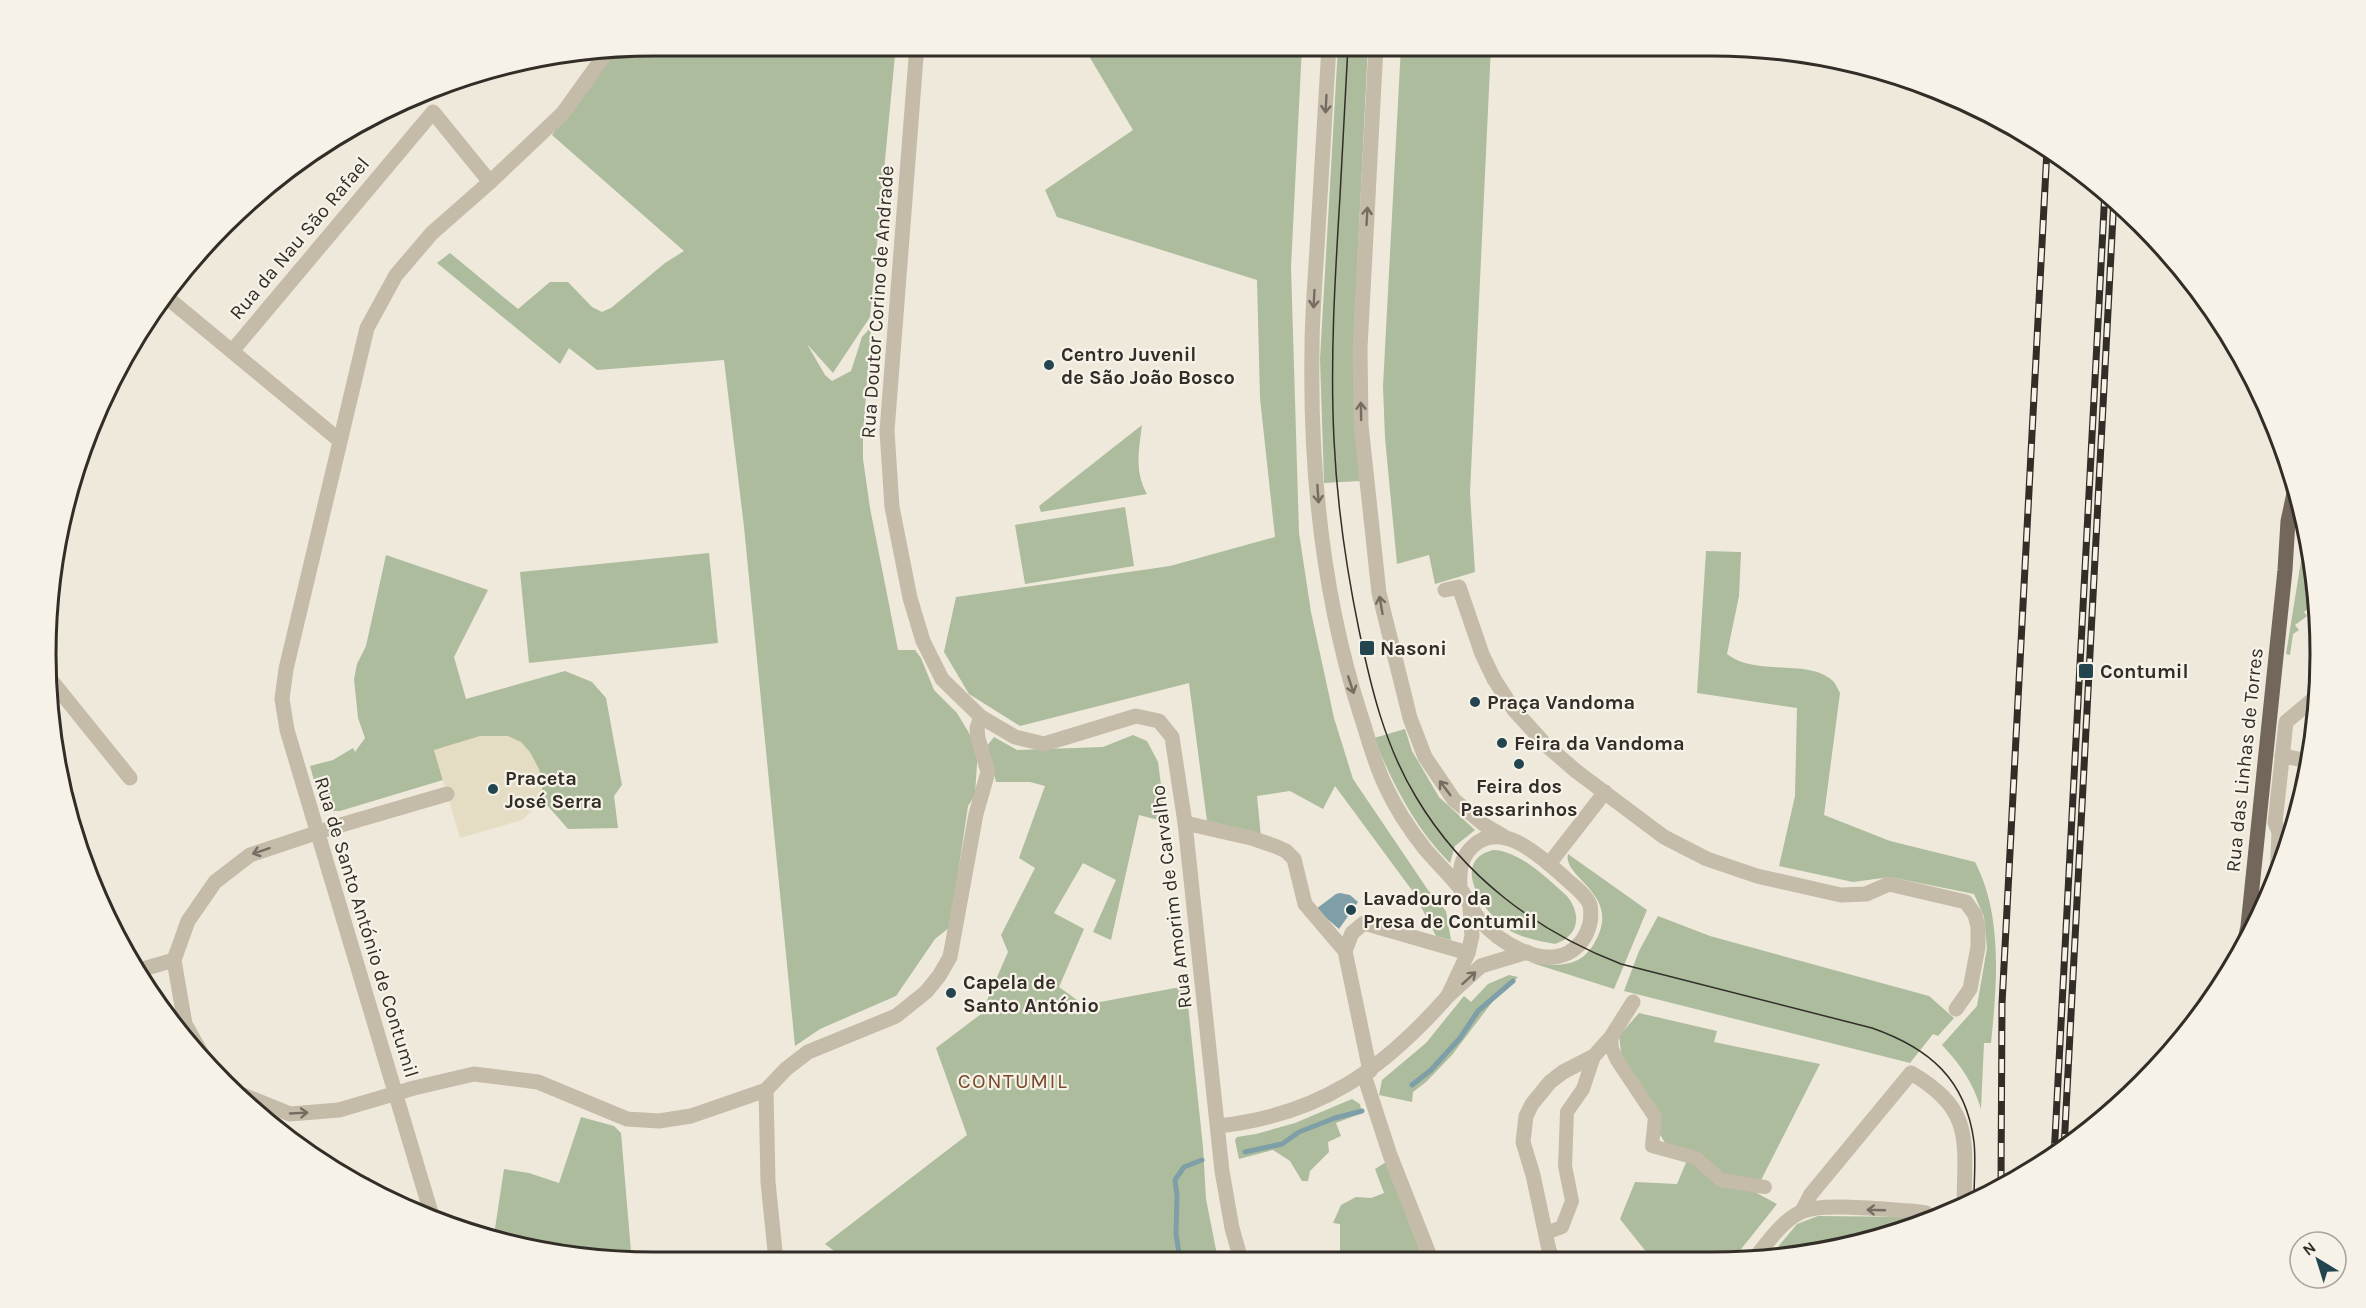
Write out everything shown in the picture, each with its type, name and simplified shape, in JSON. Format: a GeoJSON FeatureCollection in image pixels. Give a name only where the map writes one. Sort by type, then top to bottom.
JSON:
{"type":"FeatureCollection","features":[{"type":"Feature","properties":{"kind":"main road","name":"Rua das Linhas de Torres"},"geometry":{"type":"LineString","coordinates":[[2248,921],[2291,505]]}},
{"type":"Feature","properties":{"kind":"main road","name":"Rua das Linhas de Torres"},"geometry":{"type":"LineString","coordinates":[[2285,570],[2297,527]]}},
{"type":"Feature","properties":{"kind":"street","name":"Rua Doutor Corino de Andrade"},"geometry":{"type":"LineString","coordinates":[[916,56],[887,431],[891,507],[910,598],[923,641],[942,679],[981,717]]}},
{"type":"Feature","properties":{"kind":"street"},"geometry":{"type":"LineString","coordinates":[[1328,56],[1312,348],[1317,494],[1337,628],[1349,680],[1384,784],[1414,836],[1460,888],[1480,920],[1502,940],[1543,958],[1560,957],[1574,950],[1585,937],[1591,921],[1590,905],[1549,864],[1519,843],[1486,826],[1454,800],[1425,757],[1410,718],[1379,593],[1361,425],[1360,348],[1375,56]]}},
{"type":"Feature","properties":{"kind":"street","name":"Rua de Santo António de Contumil"},"geometry":{"type":"LineString","coordinates":[[602,58],[563,113],[432,233],[396,275],[367,328],[286,669],[282,699],[287,730],[395,1093],[474,1074],[538,1082],[627,1119],[659,1121],[691,1116],[766,1090],[786,1069],[808,1052],[896,1016],[912,1005],[939,976],[950,957],[976,814],[988,772],[978,738],[977,728],[981,717]]}},
{"type":"Feature","properties":{"kind":"street","name":"Rua da Nau São Rafael"},"geometry":{"type":"LineString","coordinates":[[233,350],[433,112],[490,182]]}},
{"type":"Feature","properties":{"kind":"street"},"geometry":{"type":"LineString","coordinates":[[171,301],[339,440]]}},
{"type":"Feature","properties":{"kind":"street"},"geometry":{"type":"LineString","coordinates":[[1445,590],[1460,587],[1482,654],[1514,710],[1546,745],[1664,837],[1707,859],[1756,876],[1841,895],[1866,894],[1889,884],[1966,902],[1975,915],[1978,927],[1978,946],[1970,989],[1956,1009]]}},
{"type":"Feature","properties":{"kind":"street"},"geometry":{"type":"LineString","coordinates":[[57,687],[130,778]]}},
{"type":"Feature","properties":{"kind":"street"},"geometry":{"type":"LineString","coordinates":[[2284,831],[2275,823],[2286,722],[2308,704]]}},
{"type":"Feature","properties":{"kind":"street","name":"Rua Amorim de Carvalho"},"geometry":{"type":"LineString","coordinates":[[981,717],[1015,737],[1044,744],[1136,716],[1159,721],[1173,737],[1185,823],[1226,1198],[1239,1252]]}},
{"type":"Feature","properties":{"kind":"street"},"geometry":{"type":"LineString","coordinates":[[2282,756],[2301,759]]}},
{"type":"Feature","properties":{"kind":"street"},"geometry":{"type":"LineString","coordinates":[[1549,864],[1605,792]]}},
{"type":"Feature","properties":{"kind":"street"},"geometry":{"type":"LineString","coordinates":[[188,1029],[174,960],[188,921],[215,882],[250,855],[317,832],[447,794]]}},
{"type":"Feature","properties":{"kind":"street"},"geometry":{"type":"LineString","coordinates":[[1185,823],[1251,838],[1286,851],[1294,859],[1305,904],[1345,951],[1367,1073],[1394,1165],[1428,1252]]}},
{"type":"Feature","properties":{"kind":"street"},"geometry":{"type":"LineString","coordinates":[[1460,888],[1459,871],[1467,852],[1475,843],[1490,836],[1506,837]]}},
{"type":"Feature","properties":{"kind":"street"},"geometry":{"type":"LineString","coordinates":[[1448,996],[1468,953],[1472,936],[1470,907]]}},
{"type":"Feature","properties":{"kind":"street"},"geometry":{"type":"LineString","coordinates":[[1345,951],[1353,933],[1364,923],[1468,953]]}},
{"type":"Feature","properties":{"kind":"street"},"geometry":{"type":"LineString","coordinates":[[1218,1126],[1292,1110],[1337,1090],[1367,1073],[1417,1032],[1448,996],[1481,966],[1527,952]]}},
{"type":"Feature","properties":{"kind":"street"},"geometry":{"type":"LineString","coordinates":[[145,968],[174,960]]}},
{"type":"Feature","properties":{"kind":"street"},"geometry":{"type":"LineString","coordinates":[[1551,1252],[1523,1142],[1527,1116],[1532,1104],[1550,1082],[1563,1072],[1594,1056],[1611,1037],[1633,1002]]}},
{"type":"Feature","properties":{"kind":"street"},"geometry":{"type":"LineString","coordinates":[[1611,1037],[1612,1049],[1617,1060],[1655,1117],[1652,1146],[1696,1158],[1721,1180],[1765,1187]]}},
{"type":"Feature","properties":{"kind":"street"},"geometry":{"type":"LineString","coordinates":[[1546,1233],[1562,1227],[1572,1201],[1565,1166],[1567,1112],[1583,1089],[1594,1056]]}},
{"type":"Feature","properties":{"kind":"street"},"geometry":{"type":"LineString","coordinates":[[1802,1211],[1811,1194],[1911,1074],[1946,1099],[1959,1117],[1964,1156],[1964,1197]]}},
{"type":"Feature","properties":{"kind":"street"},"geometry":{"type":"LineString","coordinates":[[766,1090],[768,1182],[775,1252]]}},
{"type":"Feature","properties":{"kind":"street"},"geometry":{"type":"LineString","coordinates":[[255,1100],[290,1114],[339,1110],[395,1093],[430,1209]]}},
{"type":"Feature","properties":{"kind":"street"},"geometry":{"type":"LineString","coordinates":[[1762,1250],[1786,1222],[1802,1211],[1822,1208],[1912,1211],[1924,1214]]}},
{"type":"Feature","properties":{"kind":"green space"},"geometry":{"type":"Polygon","coordinates":[[[654,56],[895,56],[870,317],[833,373],[807,344],[825,375],[832,381],[851,371],[862,337],[871,327],[863,459],[870,508],[898,650],[915,650],[921,658],[934,690],[957,713],[978,748],[975,795],[968,806],[950,927],[935,939],[896,996],[820,1029],[795,1046],[744,527],[724,360],[597,370],[569,348],[560,364],[437,263],[450,253],[518,309],[550,282],[568,282],[592,307],[602,312],[611,308],[665,263],[684,251],[552,135],[604,61],[615,57],[654,56]]]}},
{"type":"Feature","properties":{"kind":"green space"},"geometry":{"type":"Polygon","coordinates":[[[1089,56],[1302,56],[1291,267],[1299,533],[1311,612],[1334,718],[1353,779],[1428,890],[1446,911],[1451,940],[1436,936],[1414,893],[1335,786],[1323,809],[1290,791],[1257,796],[1261,837],[1207,821],[1189,683],[1020,726],[969,694],[944,652],[956,597],[1170,566],[1275,537],[1260,398],[1257,280],[1057,217],[1045,190],[1133,130],[1089,56]]]}},
{"type":"Feature","properties":{"kind":"green space"},"geometry":{"type":"Polygon","coordinates":[[[1337,56],[1368,56],[1353,350],[1360,481],[1324,483],[1320,359],[1337,56]]]}},
{"type":"Feature","properties":{"kind":"green space"},"geometry":{"type":"Polygon","coordinates":[[[1400,56],[1491,56],[1470,493],[1475,572],[1435,584],[1429,555],[1397,564],[1385,438],[1383,386],[1400,56]]]}},
{"type":"Feature","properties":{"kind":"green space"},"geometry":{"type":"Polygon","coordinates":[[[1142,425],[1139,468],[1147,494],[1041,512],[1039,506],[1142,425]]]}},
{"type":"Feature","properties":{"kind":"green space"},"geometry":{"type":"Polygon","coordinates":[[[1125,507],[1134,566],[1025,584],[1015,525],[1125,507]]]}},
{"type":"Feature","properties":{"kind":"green space"},"geometry":{"type":"Polygon","coordinates":[[[1706,551],[1741,552],[1739,596],[1727,654],[1752,665],[1796,668],[1822,674],[1833,681],[1840,693],[1824,815],[1890,841],[1975,862],[1990,905],[1996,950],[1991,1043],[1984,1043],[1981,1109],[1966,1075],[1942,1045],[1977,1006],[1987,948],[1984,917],[1974,894],[1890,877],[1853,882],[1779,866],[1795,796],[1797,708],[1697,693],[1706,551]]]}},
{"type":"Feature","properties":{"kind":"green space"},"geometry":{"type":"Polygon","coordinates":[[[709,553],[718,643],[529,663],[520,572],[709,553]]]}},
{"type":"Feature","properties":{"kind":"green space"},"geometry":{"type":"Polygon","coordinates":[[[386,555],[488,590],[454,657],[466,699],[565,671],[592,682],[606,698],[622,785],[614,796],[618,828],[568,829],[540,797],[543,784],[434,750],[443,780],[340,811],[330,811],[321,806],[310,766],[333,760],[353,748],[355,752],[365,738],[358,718],[354,679],[357,664],[366,646],[386,555]]]}},
{"type":"Feature","properties":{"kind":"green space"},"geometry":{"type":"Polygon","coordinates":[[[2302,556],[2308,608],[2304,612],[2307,616],[2295,625],[2299,630],[2293,634],[2290,655],[2286,654],[2302,556]]]}},
{"type":"Feature","properties":{"kind":"green space"},"geometry":{"type":"Polygon","coordinates":[[[1405,729],[1412,751],[1439,797],[1475,830],[1455,846],[1450,863],[1415,820],[1374,738],[1405,729]]]}},
{"type":"Feature","properties":{"kind":"green space"},"geometry":{"type":"Polygon","coordinates":[[[1133,735],[1147,741],[1158,762],[1166,822],[1139,815],[1111,940],[1093,932],[1116,880],[1083,863],[1054,913],[1084,929],[1059,987],[1084,1005],[1186,986],[1203,1147],[1206,1199],[1216,1252],[835,1252],[825,1244],[967,1135],[936,1048],[981,1014],[1008,952],[1001,935],[1035,868],[1019,858],[1045,786],[1030,782],[996,782],[987,746],[994,737],[1017,750],[1103,747],[1133,735]]]}},
{"type":"Feature","properties":{"kind":"green space"},"geometry":{"type":"Polygon","coordinates":[[[1493,850],[1514,855],[1542,874],[1567,896],[1575,910],[1576,917],[1576,924],[1569,936],[1555,944],[1534,940],[1509,930],[1495,918],[1479,897],[1472,874],[1473,864],[1480,856],[1493,850]]]}},
{"type":"Feature","properties":{"kind":"green space"},"geometry":{"type":"Polygon","coordinates":[[[1568,854],[1647,910],[1614,989],[1529,962],[1571,963],[1586,954],[1601,929],[1602,914],[1598,901],[1574,872],[1569,863],[1568,854]]]}},
{"type":"Feature","properties":{"kind":"green space"},"geometry":{"type":"Polygon","coordinates":[[[1658,916],[1710,936],[1929,996],[1954,1018],[1938,1036],[1933,1034],[1910,1063],[1624,991],[1639,951],[1658,916]]]}},
{"type":"Feature","properties":{"kind":"green space"},"geometry":{"type":"Polygon","coordinates":[[[1509,975],[1518,977],[1493,1001],[1452,1055],[1413,1092],[1412,1102],[1379,1095],[1382,1080],[1426,1043],[1464,996],[1471,1002],[1488,984],[1509,975]]]}},
{"type":"Feature","properties":{"kind":"green space"},"geometry":{"type":"Polygon","coordinates":[[[1639,1013],[1717,1031],[1714,1042],[1820,1064],[1755,1192],[1777,1204],[1739,1251],[1646,1252],[1620,1219],[1635,1182],[1677,1184],[1688,1158],[1667,1146],[1659,1133],[1623,1068],[1619,1036],[1639,1013]]]}},
{"type":"Feature","properties":{"kind":"green space"},"geometry":{"type":"Polygon","coordinates":[[[1352,1099],[1360,1104],[1362,1113],[1336,1123],[1341,1136],[1328,1142],[1329,1152],[1310,1171],[1308,1181],[1302,1181],[1290,1161],[1273,1150],[1239,1159],[1235,1140],[1237,1137],[1295,1123],[1352,1099]]]}},
{"type":"Feature","properties":{"kind":"green space"},"geometry":{"type":"Polygon","coordinates":[[[581,1117],[614,1126],[621,1133],[631,1251],[576,1247],[495,1231],[504,1169],[529,1173],[559,1183],[581,1117]]]}},
{"type":"Feature","properties":{"kind":"green space"},"geometry":{"type":"Polygon","coordinates":[[[1386,1162],[1420,1252],[1340,1252],[1340,1224],[1333,1223],[1341,1205],[1356,1197],[1371,1198],[1384,1193],[1375,1169],[1386,1162]]]}},
{"type":"Feature","properties":{"kind":"green space"},"geometry":{"type":"Polygon","coordinates":[[[1818,1216],[1912,1218],[1829,1241],[1777,1248],[1797,1224],[1818,1216]]]}},
{"type":"Feature","properties":{"kind":"shaded area","name":"Praceta José Serra"},"geometry":{"type":"Polygon","coordinates":[[[480,736],[508,736],[521,742],[530,752],[539,769],[543,784],[540,797],[533,810],[522,820],[460,838],[434,750],[480,736]]]}},
{"type":"Feature","properties":{"kind":"water"},"geometry":{"type":"Polygon","coordinates":[[[1340,893],[1350,895],[1358,902],[1339,929],[1316,909],[1340,893]]]}},
{"type":"Feature","properties":{"kind":"waterway"},"geometry":{"type":"LineString","coordinates":[[1412,1085],[1431,1070],[1460,1038],[1478,1011],[1513,981]]}},
{"type":"Feature","properties":{"kind":"waterway"},"geometry":{"type":"LineString","coordinates":[[1245,1152],[1282,1144],[1299,1132],[1335,1118],[1362,1111]]}},
{"type":"Feature","properties":{"kind":"waterway"},"geometry":{"type":"LineString","coordinates":[[1179,1252],[1176,1234],[1175,1180],[1184,1167],[1202,1160]]}},
{"type":"Feature","properties":{"kind":"tram line"},"geometry":{"type":"LineString","coordinates":[[1347,56],[1334,318],[1335,464],[1346,559],[1364,652],[1380,716],[1405,778],[1435,826],[1479,876],[1531,917],[1590,951],[1621,964],[1872,1028],[1911,1045],[1927,1056],[1953,1084],[1963,1100],[1970,1120],[1975,1149],[1974,1192]]}},
{"type":"Feature","properties":{"kind":"railway"},"geometry":{"type":"LineString","coordinates":[[2001,1178],[2002,1004],[2047,157]]}},
{"type":"Feature","properties":{"kind":"railway"},"geometry":{"type":"LineString","coordinates":[[2055,1145],[2104,202]]}},
{"type":"Feature","properties":{"kind":"railway"},"geometry":{"type":"LineString","coordinates":[[2065,1137],[2113,210]]}},
{"type":"Feature","properties":{"kind":"place","name":"Centro Juvenil de São João Bosco"},"geometry":{"type":"Point","coordinates":[1049,365]}},
{"type":"Feature","properties":{"kind":"place","name":"Nasoni"},"geometry":{"type":"Point","coordinates":[1367,648]}},
{"type":"Feature","properties":{"kind":"place","name":"Contumil"},"geometry":{"type":"Point","coordinates":[2086,671]}},
{"type":"Feature","properties":{"kind":"place","name":"Praça Vandoma"},"geometry":{"type":"Point","coordinates":[1475,702]}},
{"type":"Feature","properties":{"kind":"place","name":"Feira da Vandoma"},"geometry":{"type":"Point","coordinates":[1502,743]}},
{"type":"Feature","properties":{"kind":"place","name":"Feira dos Passarinhos"},"geometry":{"type":"Point","coordinates":[1519,764]}},
{"type":"Feature","properties":{"kind":"place","name":"Praceta José Serra"},"geometry":{"type":"Point","coordinates":[493,789]}},
{"type":"Feature","properties":{"kind":"place","name":"Lavadouro da Presa de Contumil"},"geometry":{"type":"Point","coordinates":[1351,910]}},
{"type":"Feature","properties":{"kind":"place","name":"Capela de Santo António"},"geometry":{"type":"Point","coordinates":[951,993]}},
{"type":"Feature","properties":{"kind":"district","name":"CONTUMIL"},"geometry":{"type":"Point","coordinates":[1013,1081]}}]}
